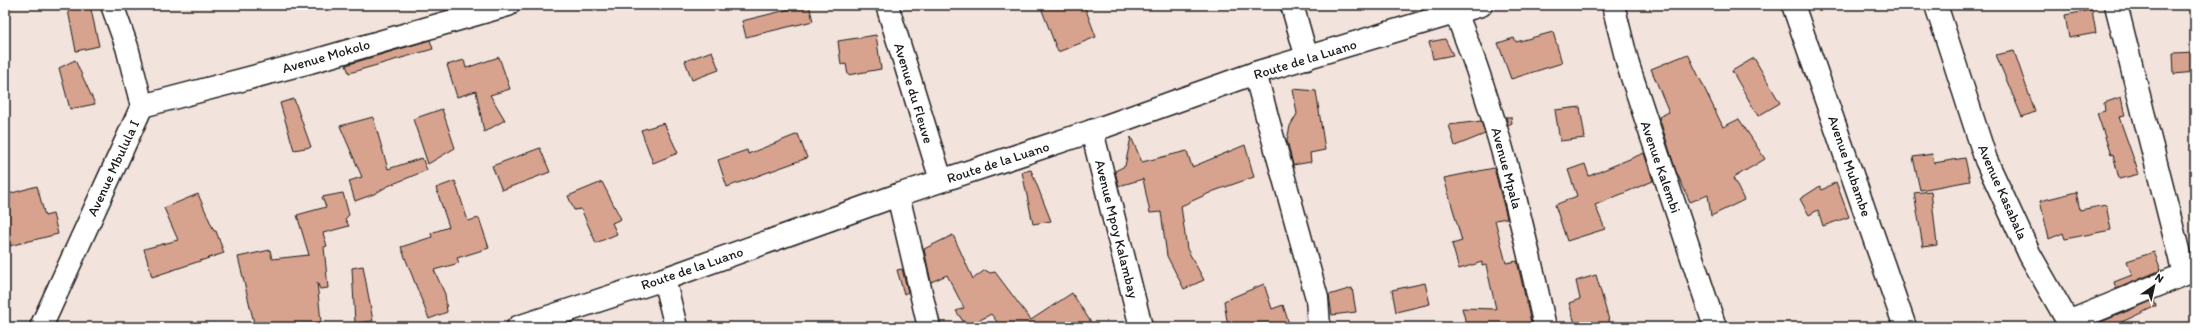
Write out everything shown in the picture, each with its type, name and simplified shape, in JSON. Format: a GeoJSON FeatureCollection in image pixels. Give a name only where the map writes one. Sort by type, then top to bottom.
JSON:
{"type":"FeatureCollection","features":[{"type":"Feature","properties":{"kind":"street","name":"Avenue Mbulula I"},"geometry":{"type":"LineString","coordinates":[[41,327],[142,106],[127,47],[112,5]]}},
{"type":"Feature","properties":{"kind":"street","name":"Avenue Mokolo"},"geometry":{"type":"LineString","coordinates":[[142,106],[310,62],[508,5]]}},
{"type":"Feature","properties":{"kind":"street","name":"Avenue du Fleuve"},"geometry":{"type":"LineString","coordinates":[[887,5],[941,180]]}},
{"type":"Feature","properties":{"kind":"street"},"geometry":{"type":"LineString","coordinates":[[1292,5],[1307,58]]}},
{"type":"Feature","properties":{"kind":"street","name":"Route de la Luano"},"geometry":{"type":"LineString","coordinates":[[518,327],[664,279],[941,180],[1092,131],[1255,73],[1481,5]]}},
{"type":"Feature","properties":{"kind":"street","name":"Avenue Kalembi"},"geometry":{"type":"LineString","coordinates":[[1613,5],[1630,73],[1715,327]]}},
{"type":"Feature","properties":{"kind":"street","name":"Avenue Mubambe"},"geometry":{"type":"LineString","coordinates":[[1793,5],[1905,327]]}},
{"type":"Feature","properties":{"kind":"street","name":"Avenue Kasabala"},"geometry":{"type":"LineString","coordinates":[[1936,5],[1986,160],[2030,255],[2070,325]]}},
{"type":"Feature","properties":{"kind":"street"},"geometry":{"type":"LineString","coordinates":[[2070,325],[2190,272],[2116,5]]}},
{"type":"Feature","properties":{"kind":"street","name":"Avenue Mpala"},"geometry":{"type":"LineString","coordinates":[[1456,13],[1473,57],[1505,160],[1545,327]]}},
{"type":"Feature","properties":{"kind":"street"},"geometry":{"type":"LineString","coordinates":[[1255,73],[1317,298],[1319,327]]}},
{"type":"Feature","properties":{"kind":"street","name":"Avenue Mpoy Kalambay"},"geometry":{"type":"LineString","coordinates":[[1092,131],[1142,327]]}},
{"type":"Feature","properties":{"kind":"street"},"geometry":{"type":"LineString","coordinates":[[898,195],[929,327]]}},
{"type":"Feature","properties":{"kind":"street"},"geometry":{"type":"LineString","coordinates":[[664,279],[676,327]]}},
{"type":"Feature","properties":{"kind":"building"},"geometry":{"type":"Polygon","coordinates":[[[67,5],[90,5],[99,46],[76,51],[67,5]]]}},
{"type":"Feature","properties":{"kind":"building"},"geometry":{"type":"Polygon","coordinates":[[[809,5],[813,21],[746,37],[742,21],[809,5]]]}},
{"type":"Feature","properties":{"kind":"building"},"geometry":{"type":"Polygon","coordinates":[[[1040,5],[1084,5],[1096,37],[1058,52],[1040,5]]]}},
{"type":"Feature","properties":{"kind":"building"},"geometry":{"type":"Polygon","coordinates":[[[2092,10],[2096,33],[2069,38],[2065,15],[2092,10]]]}},
{"type":"Feature","properties":{"kind":"building"},"geometry":{"type":"Polygon","coordinates":[[[1553,32],[1562,63],[1511,79],[1498,43],[1514,38],[1516,42],[1553,32]]]}},
{"type":"Feature","properties":{"kind":"building"},"geometry":{"type":"Polygon","coordinates":[[[876,35],[881,69],[848,75],[846,64],[841,65],[838,41],[876,35]]]}},
{"type":"Feature","properties":{"kind":"building"},"geometry":{"type":"Polygon","coordinates":[[[1445,39],[1453,55],[1433,59],[1429,42],[1445,39]]]}},
{"type":"Feature","properties":{"kind":"building"},"geometry":{"type":"Polygon","coordinates":[[[430,40],[433,49],[349,73],[346,65],[430,40]]]}},
{"type":"Feature","properties":{"kind":"building"},"geometry":{"type":"Polygon","coordinates":[[[712,51],[719,70],[692,80],[685,61],[712,51]]]}},
{"type":"Feature","properties":{"kind":"building"},"geometry":{"type":"Polygon","coordinates":[[[2014,51],[2035,112],[2022,117],[1996,55],[2014,51]]]}},
{"type":"Feature","properties":{"kind":"building"},"geometry":{"type":"Polygon","coordinates":[[[2195,52],[2195,72],[2174,74],[2173,53],[2195,52]]]}},
{"type":"Feature","properties":{"kind":"building"},"geometry":{"type":"Polygon","coordinates":[[[1688,54],[1723,127],[1739,119],[1765,159],[1733,178],[1744,200],[1711,216],[1708,195],[1690,202],[1676,171],[1659,117],[1669,112],[1651,69],[1688,54]]]}},
{"type":"Feature","properties":{"kind":"building"},"geometry":{"type":"Polygon","coordinates":[[[499,57],[510,89],[490,95],[505,120],[484,132],[476,91],[457,97],[447,65],[464,60],[466,68],[499,57]]]}},
{"type":"Feature","properties":{"kind":"building"},"geometry":{"type":"Polygon","coordinates":[[[1754,58],[1780,103],[1758,116],[1732,71],[1754,58]]]}},
{"type":"Feature","properties":{"kind":"building"},"geometry":{"type":"Polygon","coordinates":[[[75,60],[95,104],[70,109],[59,68],[75,60]]]}},
{"type":"Feature","properties":{"kind":"building"},"geometry":{"type":"Polygon","coordinates":[[[1293,89],[1316,91],[1325,150],[1310,153],[1311,162],[1293,165],[1287,140],[1290,126],[1297,114],[1293,89]]]}},
{"type":"Feature","properties":{"kind":"building"},"geometry":{"type":"Polygon","coordinates":[[[2121,97],[2125,116],[2119,117],[2139,174],[2119,179],[2113,154],[2111,155],[2097,113],[2105,111],[2104,103],[2121,97]]]}},
{"type":"Feature","properties":{"kind":"building"},"geometry":{"type":"Polygon","coordinates":[[[294,99],[311,147],[294,150],[280,103],[294,99]]]}},
{"type":"Feature","properties":{"kind":"building"},"geometry":{"type":"Polygon","coordinates":[[[1580,107],[1585,138],[1560,141],[1555,110],[1580,107]]]}},
{"type":"Feature","properties":{"kind":"building"},"geometry":{"type":"Polygon","coordinates":[[[442,109],[455,148],[428,164],[413,119],[442,109]]]}},
{"type":"Feature","properties":{"kind":"building"},"geometry":{"type":"Polygon","coordinates":[[[373,117],[388,169],[422,158],[427,170],[355,201],[349,181],[362,177],[340,126],[373,117]]]}},
{"type":"Feature","properties":{"kind":"building"},"geometry":{"type":"Polygon","coordinates":[[[1506,117],[1511,117],[1512,123],[1508,125],[1506,117]]]}},
{"type":"Feature","properties":{"kind":"building"},"geometry":{"type":"Polygon","coordinates":[[[1481,121],[1485,134],[1455,146],[1449,125],[1481,121]]]}},
{"type":"Feature","properties":{"kind":"building"},"geometry":{"type":"Polygon","coordinates":[[[664,123],[678,153],[653,163],[641,130],[664,123]]]}},
{"type":"Feature","properties":{"kind":"building"},"geometry":{"type":"Polygon","coordinates":[[[798,134],[807,158],[727,187],[718,160],[747,150],[748,154],[798,134]]]}},
{"type":"Feature","properties":{"kind":"building"},"geometry":{"type":"Polygon","coordinates":[[[1131,137],[1142,162],[1187,151],[1192,167],[1245,145],[1254,177],[1214,191],[1181,206],[1187,249],[1204,280],[1184,289],[1167,256],[1161,212],[1150,213],[1143,179],[1119,186],[1115,171],[1125,166],[1131,137]]]}},
{"type":"Feature","properties":{"kind":"building"},"geometry":{"type":"Polygon","coordinates":[[[540,148],[550,172],[502,190],[492,166],[540,148]]]}},
{"type":"Feature","properties":{"kind":"building"},"geometry":{"type":"Polygon","coordinates":[[[1644,153],[1653,181],[1595,205],[1605,229],[1567,241],[1555,205],[1577,196],[1568,170],[1585,164],[1589,176],[1644,153]]]}},
{"type":"Feature","properties":{"kind":"building"},"geometry":{"type":"Polygon","coordinates":[[[1932,154],[1934,163],[1965,158],[1970,181],[1920,190],[1913,157],[1932,154]]]}},
{"type":"Feature","properties":{"kind":"building"},"geometry":{"type":"Polygon","coordinates":[[[1494,168],[1507,218],[1495,220],[1506,263],[1517,261],[1532,327],[1467,327],[1462,308],[1496,309],[1486,265],[1482,266],[1482,262],[1459,269],[1452,244],[1462,241],[1444,178],[1494,168]]]}},
{"type":"Feature","properties":{"kind":"building"},"geometry":{"type":"Polygon","coordinates":[[[1031,170],[1051,221],[1033,224],[1022,172],[1031,170]]]}},
{"type":"Feature","properties":{"kind":"building"},"geometry":{"type":"Polygon","coordinates":[[[455,181],[468,221],[479,218],[489,248],[457,258],[459,263],[434,270],[445,294],[447,312],[429,319],[401,247],[432,237],[431,233],[449,227],[436,188],[455,181]]]}},
{"type":"Feature","properties":{"kind":"building"},"geometry":{"type":"Polygon","coordinates":[[[602,182],[621,219],[612,223],[617,234],[596,243],[581,209],[574,210],[568,196],[602,182]]]}},
{"type":"Feature","properties":{"kind":"building"},"geometry":{"type":"Polygon","coordinates":[[[1836,182],[1849,217],[1823,226],[1818,210],[1809,215],[1800,199],[1820,186],[1822,190],[1836,182]]]}},
{"type":"Feature","properties":{"kind":"building"},"geometry":{"type":"Polygon","coordinates":[[[37,186],[45,216],[53,214],[58,234],[5,247],[5,195],[37,186]]]}},
{"type":"Feature","properties":{"kind":"building"},"geometry":{"type":"Polygon","coordinates":[[[1931,191],[1937,245],[1923,247],[1914,193],[1931,191]]]}},
{"type":"Feature","properties":{"kind":"building"},"geometry":{"type":"Polygon","coordinates":[[[2076,192],[2080,210],[2106,205],[2111,230],[2065,239],[2063,233],[2049,239],[2040,201],[2076,192]]]}},
{"type":"Feature","properties":{"kind":"building"},"geometry":{"type":"Polygon","coordinates":[[[343,193],[349,215],[345,219],[349,226],[323,233],[327,246],[324,247],[328,288],[320,289],[317,282],[321,322],[295,327],[255,327],[238,257],[270,250],[272,259],[309,255],[297,215],[326,207],[322,197],[343,193]]]}},
{"type":"Feature","properties":{"kind":"building"},"geometry":{"type":"Polygon","coordinates":[[[198,194],[214,231],[216,231],[224,253],[152,277],[144,249],[178,240],[164,208],[198,194]]]}},
{"type":"Feature","properties":{"kind":"building"},"geometry":{"type":"Polygon","coordinates":[[[953,235],[973,279],[985,270],[990,273],[995,272],[1031,320],[1072,293],[1094,327],[1001,327],[991,314],[967,327],[956,311],[964,308],[947,275],[931,282],[924,249],[953,235]]]}},
{"type":"Feature","properties":{"kind":"building"},"geometry":{"type":"Polygon","coordinates":[[[2154,252],[2161,270],[2116,289],[2114,282],[2132,275],[2127,261],[2154,252]]]}},
{"type":"Feature","properties":{"kind":"building"},"geometry":{"type":"Polygon","coordinates":[[[363,266],[373,321],[355,323],[352,268],[363,266]]]}},
{"type":"Feature","properties":{"kind":"building"},"geometry":{"type":"Polygon","coordinates":[[[902,269],[908,292],[904,294],[897,270],[902,269]]]}},
{"type":"Feature","properties":{"kind":"building"},"geometry":{"type":"Polygon","coordinates":[[[1596,275],[1611,327],[1576,327],[1569,303],[1580,299],[1576,281],[1596,275]]]}},
{"type":"Feature","properties":{"kind":"building"},"geometry":{"type":"Polygon","coordinates":[[[1425,283],[1430,304],[1396,312],[1392,290],[1425,283]]]}},
{"type":"Feature","properties":{"kind":"building"},"geometry":{"type":"Polygon","coordinates":[[[1264,284],[1272,309],[1283,305],[1290,327],[1228,327],[1224,301],[1264,284]]]}},
{"type":"Feature","properties":{"kind":"building"},"geometry":{"type":"Polygon","coordinates":[[[1352,288],[1356,312],[1332,315],[1329,295],[1352,288]]]}},
{"type":"Feature","properties":{"kind":"building"},"geometry":{"type":"Polygon","coordinates":[[[2154,300],[2156,306],[2111,327],[2089,327],[2154,300]]]}}]}
